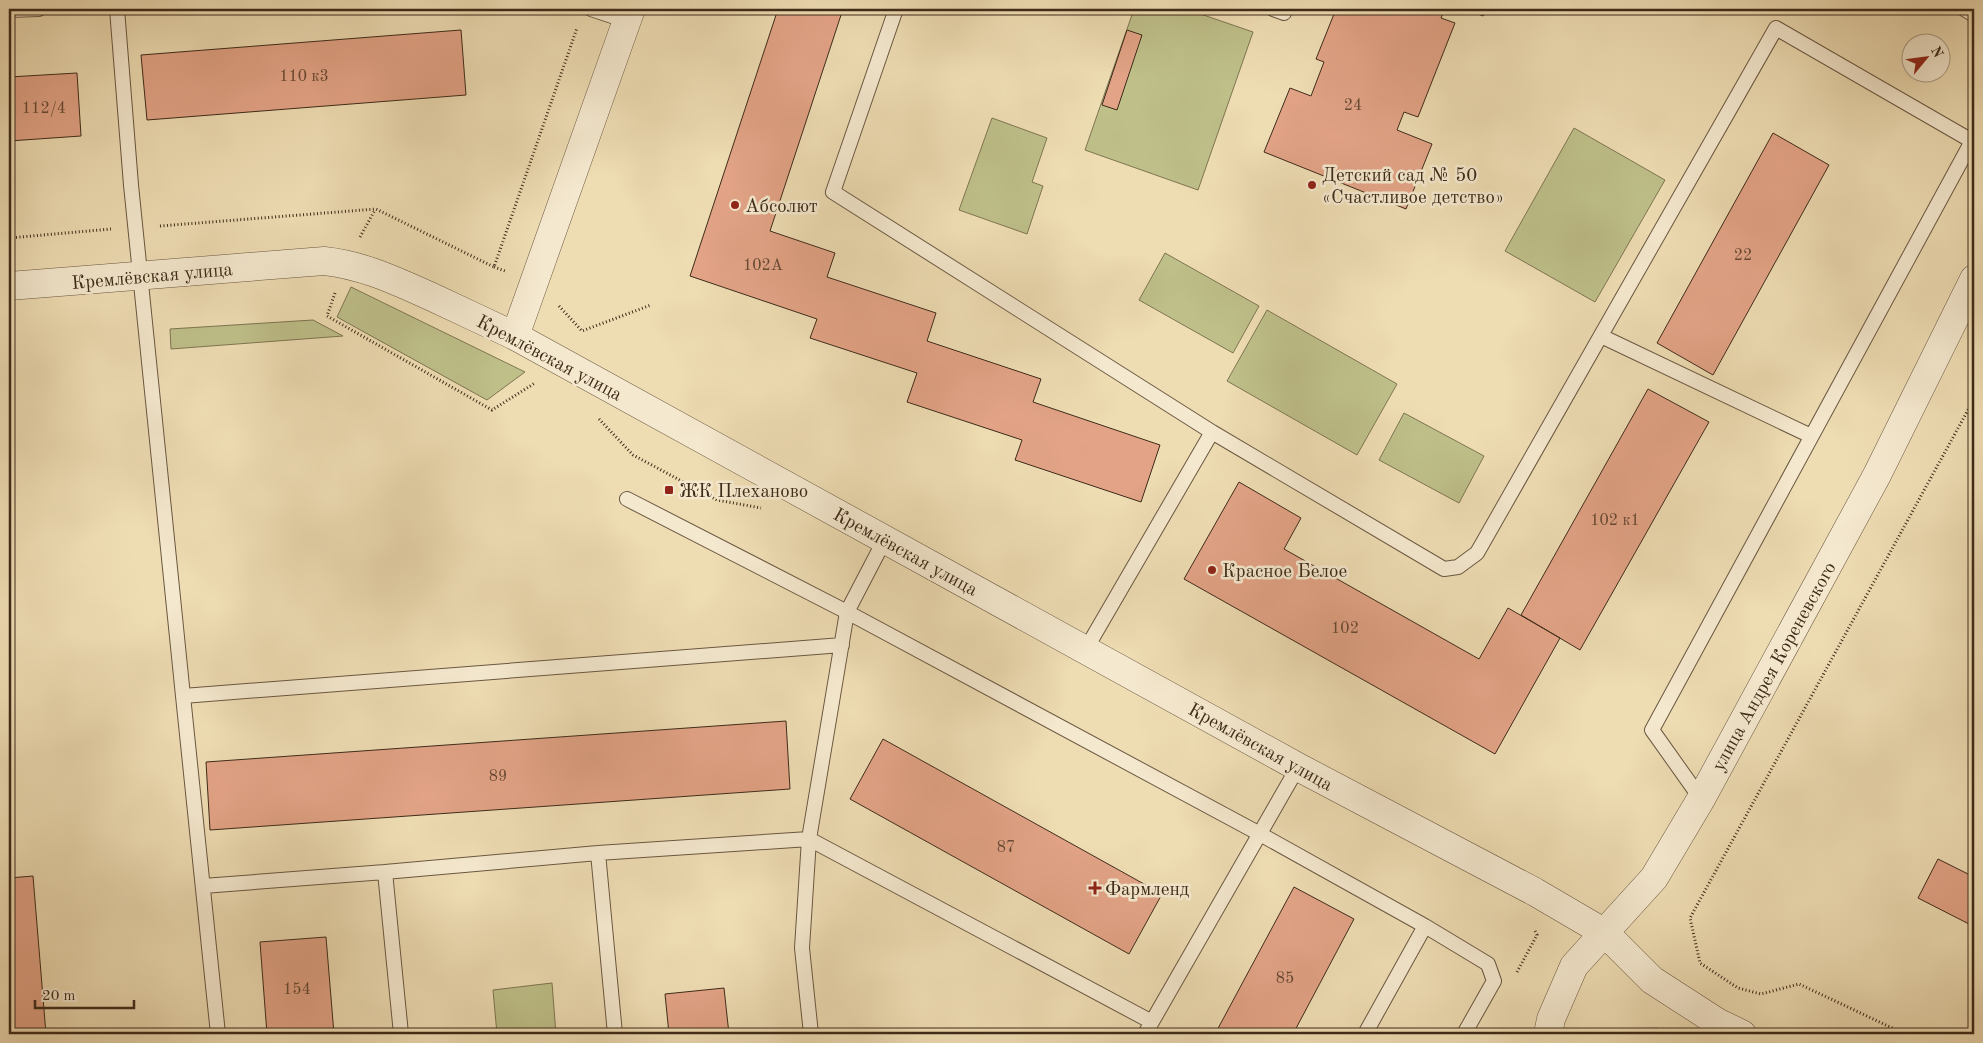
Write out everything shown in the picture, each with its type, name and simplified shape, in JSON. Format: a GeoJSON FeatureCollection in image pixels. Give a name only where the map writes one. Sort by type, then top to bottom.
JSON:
{"type":"FeatureCollection","features":[{"type":"Feature","properties":{"kind":"street"},"geometry":{"type":"LineString","coordinates":[[515,336],[629,15]]}},
{"type":"Feature","properties":{"kind":"street","name":"Кремлёвская улица"},"geometry":{"type":"LineString","coordinates":[[9,286],[324,261],[346,263],[372,271],[405,285],[515,336],[1298,766],[1497,870],[1605,933],[1652,980],[1717,1022],[1742,1034]]}},
{"type":"Feature","properties":{"kind":"street","name":"улица Андрея Кореневского"},"geometry":{"type":"LineString","coordinates":[[1548,1034],[1551,1019],[1574,966],[1654,878],[1701,799],[1877,475],[1974,279]]}},
{"type":"Feature","properties":{"kind":"lane"},"geometry":{"type":"LineString","coordinates":[[9,10],[38,9]]}},
{"type":"Feature","properties":{"kind":"lane"},"geometry":{"type":"LineString","coordinates":[[117,9],[135,227],[218,1034]]}},
{"type":"Feature","properties":{"kind":"lane"},"geometry":{"type":"LineString","coordinates":[[591,9],[629,15]]}},
{"type":"Feature","properties":{"kind":"lane"},"geometry":{"type":"LineString","coordinates":[[896,9],[833,192],[1212,432],[1444,569],[1458,567],[1476,553],[1776,28],[1972,141],[1652,730],[1701,799]]}},
{"type":"Feature","properties":{"kind":"lane"},"geometry":{"type":"LineString","coordinates":[[1964,9],[1974,15]]}},
{"type":"Feature","properties":{"kind":"lane"},"geometry":{"type":"LineString","coordinates":[[1600,336],[1811,436]]}},
{"type":"Feature","properties":{"kind":"lane"},"geometry":{"type":"LineString","coordinates":[[1086,650],[1212,432]]}},
{"type":"Feature","properties":{"kind":"lane"},"geometry":{"type":"LineString","coordinates":[[627,499],[847,612],[1260,834],[1425,926],[1488,964],[1494,981],[1464,1034]]}},
{"type":"Feature","properties":{"kind":"lane"},"geometry":{"type":"LineString","coordinates":[[811,1034],[802,948],[809,839],[847,612],[885,540]]}},
{"type":"Feature","properties":{"kind":"lane"},"geometry":{"type":"LineString","coordinates":[[183,696],[842,645]]}},
{"type":"Feature","properties":{"kind":"lane"},"geometry":{"type":"LineString","coordinates":[[1145,1034],[1298,766]]}},
{"type":"Feature","properties":{"kind":"lane"},"geometry":{"type":"LineString","coordinates":[[202,886],[598,853],[809,839],[1152,1022]]}},
{"type":"Feature","properties":{"kind":"lane"},"geometry":{"type":"LineString","coordinates":[[598,853],[615,1034]]}},
{"type":"Feature","properties":{"kind":"lane"},"geometry":{"type":"LineString","coordinates":[[385,872],[401,1034]]}},
{"type":"Feature","properties":{"kind":"lane"},"geometry":{"type":"LineString","coordinates":[[1365,1034],[1425,926]]}},
{"type":"Feature","properties":{"kind":"path"},"geometry":{"type":"LineString","coordinates":[[494,267],[578,27]]}},
{"type":"Feature","properties":{"kind":"path"},"geometry":{"type":"LineString","coordinates":[[376,209],[346,263],[327,316],[492,410],[566,364],[582,331],[651,305]]}},
{"type":"Feature","properties":{"kind":"path"},"geometry":{"type":"LineString","coordinates":[[9,238],[376,209],[494,267],[535,281],[582,331]]}},
{"type":"Feature","properties":{"kind":"path"},"geometry":{"type":"LineString","coordinates":[[1905,1034],[1799,984],[1761,994],[1738,988],[1700,963],[1690,918],[1974,399]]}},
{"type":"Feature","properties":{"kind":"path"},"geometry":{"type":"LineString","coordinates":[[1615,1034],[1620,1030],[1656,1029],[1667,1034]]}},
{"type":"Feature","properties":{"kind":"green space"},"geometry":{"type":"Polygon","coordinates":[[[1134,9],[1186,9],[1253,32],[1198,190],[1085,150],[1134,9]]]}},
{"type":"Feature","properties":{"kind":"green space"},"geometry":{"type":"Polygon","coordinates":[[[992,118],[1047,138],[1032,182],[1043,186],[1027,234],[959,210],[992,118]]]}},
{"type":"Feature","properties":{"kind":"green space"},"geometry":{"type":"Polygon","coordinates":[[[1574,128],[1665,180],[1595,302],[1505,251],[1574,128]]]}},
{"type":"Feature","properties":{"kind":"green space"},"geometry":{"type":"Polygon","coordinates":[[[1165,253],[1259,306],[1233,353],[1139,300],[1165,253]]]}},
{"type":"Feature","properties":{"kind":"green space"},"geometry":{"type":"Polygon","coordinates":[[[351,287],[525,372],[487,400],[337,317],[351,287]]]}},
{"type":"Feature","properties":{"kind":"green space"},"geometry":{"type":"Polygon","coordinates":[[[1267,310],[1397,384],[1357,455],[1227,381],[1267,310]]]}},
{"type":"Feature","properties":{"kind":"green space"},"geometry":{"type":"Polygon","coordinates":[[[313,320],[343,336],[171,349],[170,329],[313,320]]]}},
{"type":"Feature","properties":{"kind":"green space"},"geometry":{"type":"Polygon","coordinates":[[[1404,413],[1484,456],[1459,503],[1379,460],[1404,413]]]}},
{"type":"Feature","properties":{"kind":"green space"},"geometry":{"type":"Polygon","coordinates":[[[552,983],[556,1034],[497,1034],[493,990],[552,983]]]}},
{"type":"Feature","properties":{"kind":"building"},"geometry":{"type":"Polygon","coordinates":[[[778,9],[843,9],[770,231],[835,253],[827,277],[936,313],[927,341],[1041,379],[1033,402],[1160,445],[1141,502],[1015,460],[1022,440],[907,402],[917,373],[810,338],[817,319],[690,276],[778,9]]]}},
{"type":"Feature","properties":{"kind":"building"},"geometry":{"type":"Polygon","coordinates":[[[1336,9],[1445,9],[1441,18],[1455,23],[1418,117],[1404,112],[1397,130],[1432,144],[1406,209],[1264,152],[1290,88],[1311,96],[1324,62],[1316,59],[1336,9]]]}},
{"type":"Feature","properties":{"kind":"building"},"geometry":{"type":"Polygon","coordinates":[[[1466,9],[1486,9],[1483,16],[1466,9]]]}},
{"type":"Feature","properties":{"kind":"building"},"geometry":{"type":"Polygon","coordinates":[[[461,30],[466,95],[147,120],[141,55],[461,30]]]}},
{"type":"Feature","properties":{"kind":"building"},"geometry":{"type":"Polygon","coordinates":[[[1127,30],[1142,35],[1117,110],[1102,105],[1127,30]]]}},
{"type":"Feature","properties":{"kind":"building"},"geometry":{"type":"Polygon","coordinates":[[[77,73],[81,136],[9,141],[9,77],[77,73]]]}},
{"type":"Feature","properties":{"kind":"building"},"geometry":{"type":"Polygon","coordinates":[[[1773,133],[1829,165],[1713,375],[1657,343],[1773,133]]]}},
{"type":"Feature","properties":{"kind":"building"},"geometry":{"type":"Polygon","coordinates":[[[1648,389],[1709,422],[1580,650],[1521,615],[1648,389]]]}},
{"type":"Feature","properties":{"kind":"building"},"geometry":{"type":"Polygon","coordinates":[[[1239,482],[1301,518],[1284,549],[1479,659],[1508,608],[1560,638],[1495,754],[1184,579],[1239,482]]]}},
{"type":"Feature","properties":{"kind":"building"},"geometry":{"type":"Polygon","coordinates":[[[786,721],[790,789],[210,830],[206,762],[786,721]]]}},
{"type":"Feature","properties":{"kind":"building"},"geometry":{"type":"Polygon","coordinates":[[[883,739],[1162,894],[1129,954],[850,799],[883,739]]]}},
{"type":"Feature","properties":{"kind":"building"},"geometry":{"type":"Polygon","coordinates":[[[1938,859],[1974,877],[1974,913],[1969,924],[1918,898],[1938,859]]]}},
{"type":"Feature","properties":{"kind":"building"},"geometry":{"type":"Polygon","coordinates":[[[33,876],[46,1034],[9,1034],[9,878],[33,876]]]}},
{"type":"Feature","properties":{"kind":"building"},"geometry":{"type":"Polygon","coordinates":[[[1294,887],[1354,919],[1293,1034],[1215,1034],[1294,887]]]}},
{"type":"Feature","properties":{"kind":"building"},"geometry":{"type":"Polygon","coordinates":[[[326,937],[334,1034],[267,1034],[260,942],[326,937]]]}},
{"type":"Feature","properties":{"kind":"building"},"geometry":{"type":"Polygon","coordinates":[[[724,988],[729,1034],[669,1034],[665,994],[724,988]]]}},
{"type":"Feature","properties":{"kind":"place","name":"Детский сад № 50 «Счастливое детство»"},"geometry":{"type":"Point","coordinates":[1312,185]}},
{"type":"Feature","properties":{"kind":"place","name":"Абсолют"},"geometry":{"type":"Point","coordinates":[735,205]}},
{"type":"Feature","properties":{"kind":"place","name":"ЖК Плеханово"},"geometry":{"type":"Point","coordinates":[669,490]}},
{"type":"Feature","properties":{"kind":"place","name":"Красное Белое"},"geometry":{"type":"Point","coordinates":[1212,570]}},
{"type":"Feature","properties":{"kind":"place","name":"Фармленд"},"geometry":{"type":"Point","coordinates":[1095,888]}}]}
